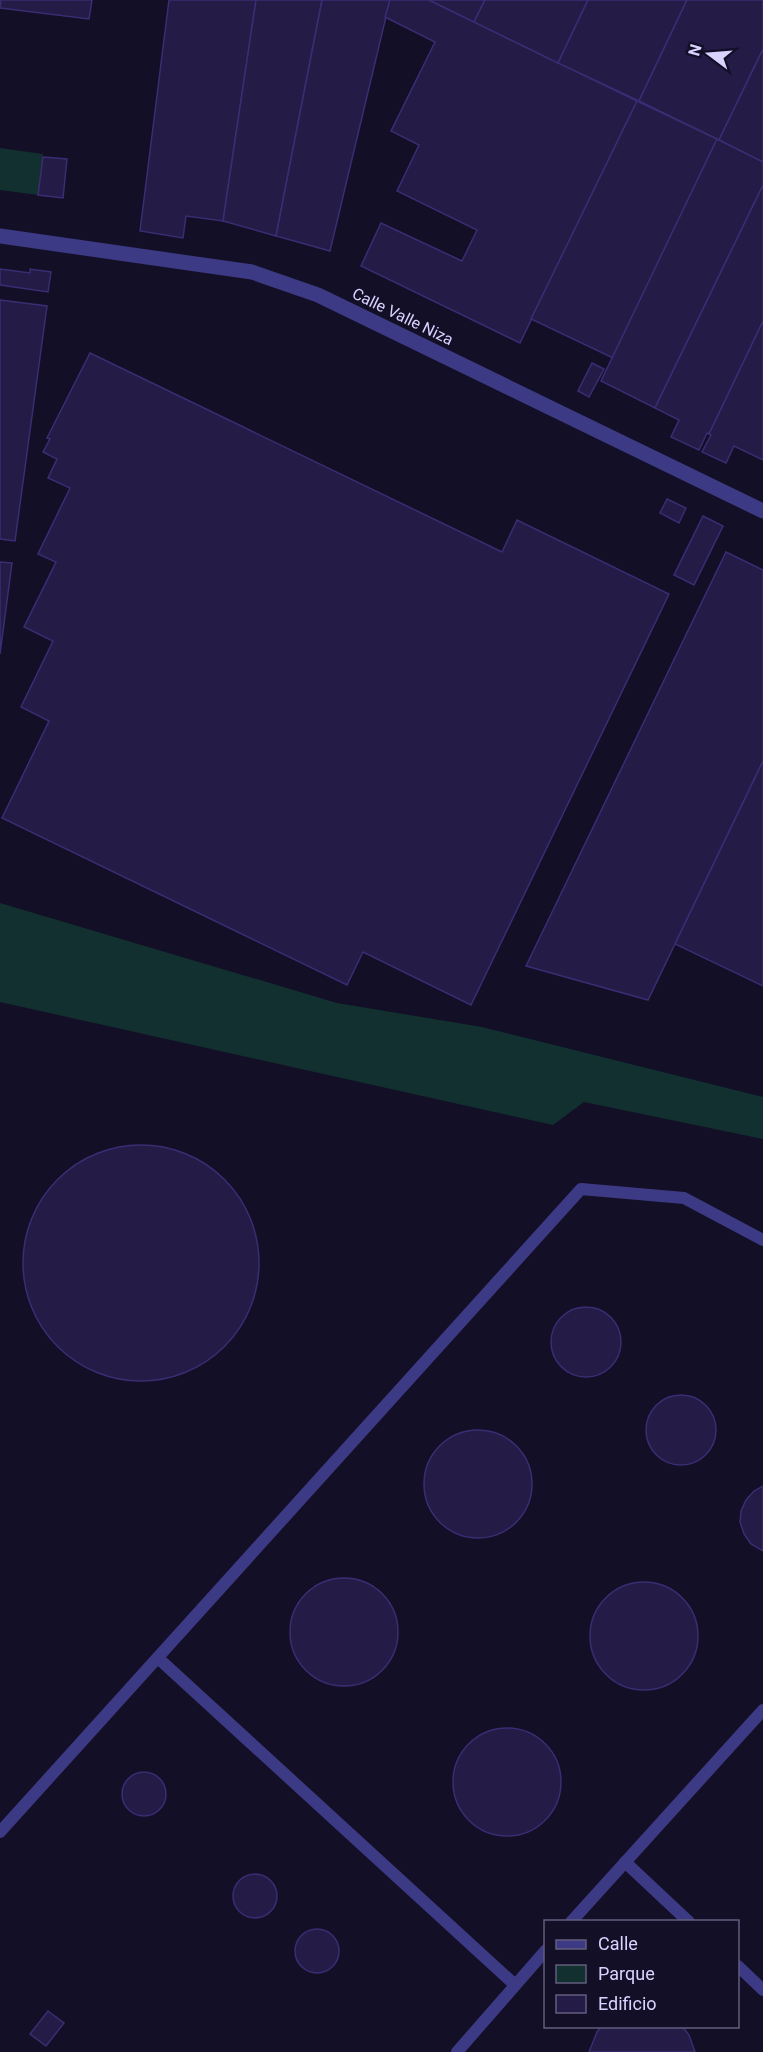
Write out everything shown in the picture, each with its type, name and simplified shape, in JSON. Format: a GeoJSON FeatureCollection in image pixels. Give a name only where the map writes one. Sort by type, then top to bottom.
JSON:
{"type":"FeatureCollection","features":[{"type":"Feature","properties":{"kind":"street","name":"Calle Valle Niza"},"geometry":{"type":"LineString","coordinates":[[0,236],[252,272],[318,295],[763,511]]}},
{"type":"Feature","properties":{"kind":"lane"},"geometry":{"type":"LineString","coordinates":[[0,1832],[581,1189],[684,1198],[763,1240]]}},
{"type":"Feature","properties":{"kind":"lane"},"geometry":{"type":"LineString","coordinates":[[158,1658],[514,1984]]}},
{"type":"Feature","properties":{"kind":"lane"},"geometry":{"type":"LineString","coordinates":[[573,1920],[763,1710]]}},
{"type":"Feature","properties":{"kind":"lane"},"geometry":{"type":"LineString","coordinates":[[625,1862],[687,1920]]}},
{"type":"Feature","properties":{"kind":"lane"},"geometry":{"type":"LineString","coordinates":[[457,2052],[544,1952]]}},
{"type":"Feature","properties":{"kind":"lane"},"geometry":{"type":"LineString","coordinates":[[739,1967],[763,1990]]}},
{"type":"Feature","properties":{"kind":"green space"},"geometry":{"type":"Polygon","coordinates":[[[0,148],[43,154],[38,195],[0,190],[0,148]]]}},
{"type":"Feature","properties":{"kind":"green space"},"geometry":{"type":"Polygon","coordinates":[[[0,903],[337,1003],[482,1027],[763,1097],[763,1139],[584,1102],[553,1125],[0,1002],[0,903]]]}},
{"type":"Feature","properties":{"kind":"building"},"geometry":{"type":"Polygon","coordinates":[[[1,0],[92,0],[89,19],[0,8],[1,0]]]}},
{"type":"Feature","properties":{"kind":"building"},"geometry":{"type":"Polygon","coordinates":[[[169,0],[256,0],[223,221],[186,216],[183,238],[140,231],[169,0]]]}},
{"type":"Feature","properties":{"kind":"building"},"geometry":{"type":"Polygon","coordinates":[[[256,0],[322,0],[276,236],[223,221],[256,0]]]}},
{"type":"Feature","properties":{"kind":"building"},"geometry":{"type":"Polygon","coordinates":[[[322,0],[390,0],[330,251],[276,236],[322,0]]]}},
{"type":"Feature","properties":{"kind":"building"},"geometry":{"type":"Polygon","coordinates":[[[390,0],[429,0],[637,101],[520,343],[361,266],[381,223],[462,261],[477,230],[397,191],[419,145],[391,131],[435,42],[385,17],[390,0]]]}},
{"type":"Feature","properties":{"kind":"building"},"geometry":{"type":"Polygon","coordinates":[[[429,0],[485,0],[474,22],[429,0]]]}},
{"type":"Feature","properties":{"kind":"building"},"geometry":{"type":"Polygon","coordinates":[[[485,0],[588,0],[558,63],[474,22],[485,0]]]}},
{"type":"Feature","properties":{"kind":"building"},"geometry":{"type":"Polygon","coordinates":[[[588,0],[687,0],[639,101],[558,63],[588,0]]]}},
{"type":"Feature","properties":{"kind":"building"},"geometry":{"type":"Polygon","coordinates":[[[687,0],[763,0],[763,49],[719,140],[639,101],[687,0]]]}},
{"type":"Feature","properties":{"kind":"building"},"geometry":{"type":"Polygon","coordinates":[[[763,49],[763,162],[719,140],[763,49]]]}},
{"type":"Feature","properties":{"kind":"building"},"geometry":{"type":"Polygon","coordinates":[[[637,101],[717,139],[613,358],[531,319],[637,101]]]}},
{"type":"Feature","properties":{"kind":"building"},"geometry":{"type":"Polygon","coordinates":[[[717,139],[763,162],[763,185],[655,408],[601,381],[717,139]]]}},
{"type":"Feature","properties":{"kind":"building"},"geometry":{"type":"Polygon","coordinates":[[[43,157],[67,159],[63,198],[38,195],[43,157]]]}},
{"type":"Feature","properties":{"kind":"building"},"geometry":{"type":"Polygon","coordinates":[[[763,185],[763,321],[709,434],[707,433],[699,450],[671,437],[679,420],[655,408],[763,185]]]}},
{"type":"Feature","properties":{"kind":"building"},"geometry":{"type":"Polygon","coordinates":[[[0,269],[30,273],[30,269],[51,272],[48,292],[0,285],[0,269]]]}},
{"type":"Feature","properties":{"kind":"building"},"geometry":{"type":"Polygon","coordinates":[[[0,300],[47,306],[15,541],[0,539],[0,300]]]}},
{"type":"Feature","properties":{"kind":"building"},"geometry":{"type":"Polygon","coordinates":[[[763,321],[763,460],[734,446],[726,463],[702,452],[763,321]]]}},
{"type":"Feature","properties":{"kind":"building"},"geometry":{"type":"Polygon","coordinates":[[[90,353],[502,552],[517,520],[669,594],[471,1005],[363,952],[347,985],[2,818],[49,721],[21,707],[53,641],[24,627],[56,562],[38,554],[70,488],[48,478],[57,459],[43,452],[50,439],[47,438],[90,353]]]}},
{"type":"Feature","properties":{"kind":"building"},"geometry":{"type":"Polygon","coordinates":[[[592,363],[604,369],[589,397],[578,391],[592,363]]]}},
{"type":"Feature","properties":{"kind":"building"},"geometry":{"type":"Polygon","coordinates":[[[667,499],[686,508],[679,523],[660,513],[667,499]]]}},
{"type":"Feature","properties":{"kind":"building"},"geometry":{"type":"Polygon","coordinates":[[[703,516],[723,526],[694,585],[674,575],[703,516]]]}},
{"type":"Feature","properties":{"kind":"building"},"geometry":{"type":"Polygon","coordinates":[[[726,552],[763,570],[763,761],[648,1000],[526,966],[726,552]]]}},
{"type":"Feature","properties":{"kind":"building"},"geometry":{"type":"Polygon","coordinates":[[[0,562],[12,563],[0,654],[0,562]]]}},
{"type":"Feature","properties":{"kind":"building"},"geometry":{"type":"Polygon","coordinates":[[[763,761],[763,986],[675,944],[763,761]]]}},
{"type":"Feature","properties":{"kind":"building"},"geometry":{"type":"Polygon","coordinates":[[[129,1145],[153,1145],[175,1150],[197,1159],[225,1179],[239,1197],[250,1218],[257,1240],[259,1263],[257,1286],[250,1308],[239,1329],[225,1347],[197,1367],[175,1376],[153,1381],[129,1381],[107,1376],[85,1367],[57,1347],[37,1319],[28,1297],[23,1275],[23,1251],[28,1229],[37,1207],[57,1179],[85,1159],[107,1150],[129,1145]]]}},
{"type":"Feature","properties":{"kind":"building"},"geometry":{"type":"Polygon","coordinates":[[[586,1307],[599,1310],[611,1317],[618,1329],[621,1342],[618,1355],[611,1367],[599,1374],[586,1377],[573,1374],[561,1367],[554,1355],[551,1342],[554,1329],[561,1317],[573,1310],[586,1307]]]}},
{"type":"Feature","properties":{"kind":"building"},"geometry":{"type":"Polygon","coordinates":[[[681,1395],[694,1398],[706,1405],[713,1417],[716,1430],[713,1443],[706,1455],[694,1462],[681,1465],[668,1462],[656,1455],[649,1443],[646,1430],[649,1417],[656,1405],[668,1398],[681,1395]]]}},
{"type":"Feature","properties":{"kind":"building"},"geometry":{"type":"Polygon","coordinates":[[[478,1430],[499,1434],[516,1446],[528,1463],[532,1484],[528,1505],[516,1522],[499,1534],[478,1538],[457,1534],[440,1522],[428,1505],[424,1484],[428,1463],[440,1446],[457,1434],[478,1430]]]}},
{"type":"Feature","properties":{"kind":"building"},"geometry":{"type":"Polygon","coordinates":[[[763,1486],[763,1551],[751,1544],[740,1522],[741,1511],[746,1500],[754,1491],[763,1486]]]}},
{"type":"Feature","properties":{"kind":"building"},"geometry":{"type":"Polygon","coordinates":[[[344,1578],[365,1582],[382,1594],[394,1611],[398,1632],[394,1653],[382,1670],[365,1682],[344,1686],[323,1682],[306,1670],[294,1653],[290,1632],[294,1611],[306,1594],[323,1582],[344,1578]]]}},
{"type":"Feature","properties":{"kind":"building"},"geometry":{"type":"Polygon","coordinates":[[[644,1582],[665,1586],[682,1598],[694,1615],[698,1636],[694,1657],[682,1674],[665,1686],[644,1690],[623,1686],[606,1674],[594,1657],[590,1636],[594,1615],[606,1598],[623,1586],[644,1582]]]}},
{"type":"Feature","properties":{"kind":"building"},"geometry":{"type":"Polygon","coordinates":[[[507,1728],[528,1732],[545,1744],[557,1761],[561,1782],[557,1803],[545,1820],[528,1832],[507,1836],[486,1832],[469,1820],[457,1803],[453,1782],[457,1761],[469,1744],[486,1732],[507,1728]]]}},
{"type":"Feature","properties":{"kind":"building"},"geometry":{"type":"Polygon","coordinates":[[[144,1772],[153,1773],[160,1778],[165,1785],[165,1803],[160,1810],[153,1815],[144,1816],[135,1815],[128,1810],[123,1803],[122,1794],[123,1785],[128,1778],[135,1773],[144,1772]]]}},
{"type":"Feature","properties":{"kind":"building"},"geometry":{"type":"Polygon","coordinates":[[[255,1874],[264,1875],[271,1880],[276,1887],[276,1905],[271,1912],[264,1917],[255,1918],[246,1917],[239,1912],[234,1905],[233,1896],[234,1887],[239,1880],[246,1875],[255,1874]]]}},
{"type":"Feature","properties":{"kind":"building"},"geometry":{"type":"Polygon","coordinates":[[[317,1929],[326,1930],[333,1935],[338,1942],[338,1960],[333,1967],[326,1972],[317,1973],[308,1972],[301,1967],[296,1960],[295,1951],[296,1942],[301,1935],[308,1930],[317,1929]]]}},
{"type":"Feature","properties":{"kind":"building"},"geometry":{"type":"Polygon","coordinates":[[[48,2011],[64,2023],[46,2046],[30,2034],[48,2011]]]}},
{"type":"Feature","properties":{"kind":"building"},"geometry":{"type":"Polygon","coordinates":[[[600,2028],[684,2028],[689,2035],[695,2052],[589,2052],[600,2028]]]}}]}
